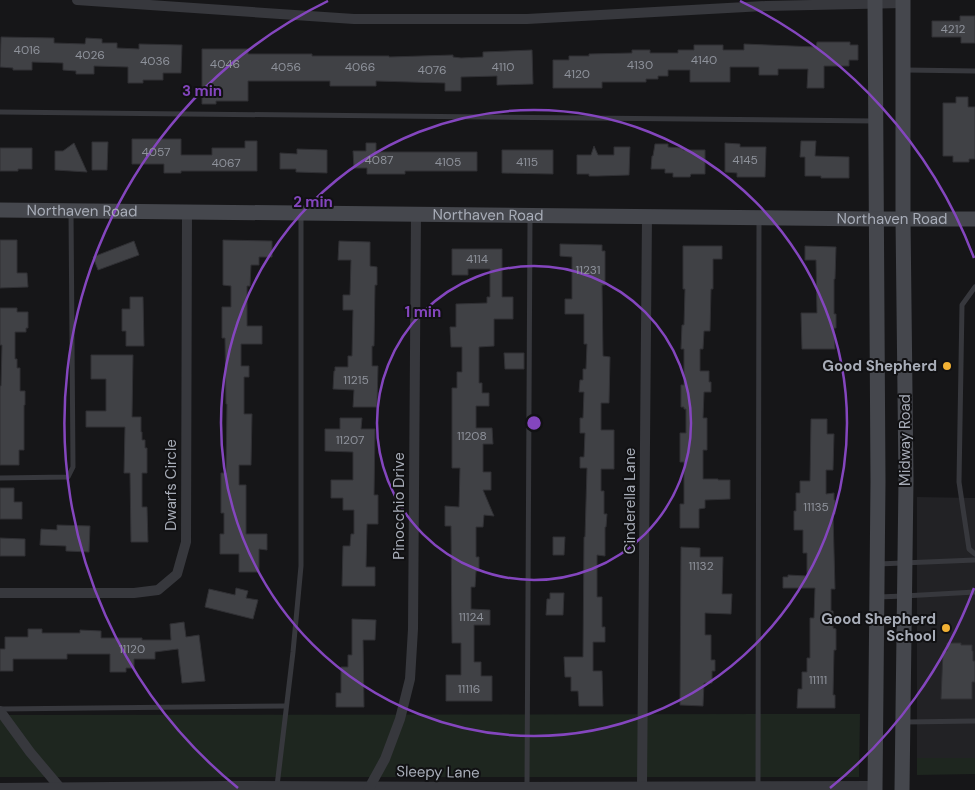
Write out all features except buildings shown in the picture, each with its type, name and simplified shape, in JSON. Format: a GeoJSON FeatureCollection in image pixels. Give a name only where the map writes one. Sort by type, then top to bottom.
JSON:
{"type":"FeatureCollection","features":[{"type":"Feature","properties":{"kind":"main road","name":"Midway Road"},"geometry":{"type":"LineString","coordinates":[[875,1],[877,564],[875,788]]}},
{"type":"Feature","properties":{"kind":"main road","name":"Midway Road"},"geometry":{"type":"LineString","coordinates":[[902,790],[906,471],[903,2]]}},
{"type":"Feature","properties":{"kind":"main road","name":"Northaven Road"},"geometry":{"type":"LineString","coordinates":[[0,210],[875,219],[975,218]]}},
{"type":"Feature","properties":{"kind":"street"},"geometry":{"type":"LineString","coordinates":[[77,0],[354,19],[527,19],[875,1],[903,2]]}},
{"type":"Feature","properties":{"kind":"street","name":"Dwarfs Circle"},"geometry":{"type":"LineString","coordinates":[[0,593],[134,593],[158,590],[177,574],[186,542],[186,212]]}},
{"type":"Feature","properties":{"kind":"street","name":"Pinocchio Drive"},"geometry":{"type":"LineString","coordinates":[[369,788],[385,759],[397,727],[410,679],[413,629],[416,214]]}},
{"type":"Feature","properties":{"kind":"street","name":"Cinderella Lane"},"geometry":{"type":"LineString","coordinates":[[642,787],[647,216]]}},
{"type":"Feature","properties":{"kind":"street"},"geometry":{"type":"LineString","coordinates":[[0,710],[30,752],[61,789]]}},
{"type":"Feature","properties":{"kind":"street","name":"Sleepy Lane"},"geometry":{"type":"LineString","coordinates":[[0,788],[225,788],[277,786],[594,789],[758,786],[875,788]]}},
{"type":"Feature","properties":{"kind":"lane"},"geometry":{"type":"LineString","coordinates":[[903,70],[975,71]]}},
{"type":"Feature","properties":{"kind":"lane"},"geometry":{"type":"LineString","coordinates":[[0,112],[875,121]]}},
{"type":"Feature","properties":{"kind":"lane"},"geometry":{"type":"LineString","coordinates":[[0,478],[68,477],[73,467],[71,211]]}},
{"type":"Feature","properties":{"kind":"lane"},"geometry":{"type":"LineString","coordinates":[[277,786],[301,566],[301,213]]}},
{"type":"Feature","properties":{"kind":"lane"},"geometry":{"type":"LineString","coordinates":[[527,787],[530,215]]}},
{"type":"Feature","properties":{"kind":"lane"},"geometry":{"type":"LineString","coordinates":[[758,786],[759,218]]}},
{"type":"Feature","properties":{"kind":"lane"},"geometry":{"type":"LineString","coordinates":[[975,287],[962,305],[959,482],[970,549],[975,554]]}},
{"type":"Feature","properties":{"kind":"lane"},"geometry":{"type":"LineString","coordinates":[[877,564],[975,560]]}},
{"type":"Feature","properties":{"kind":"lane"},"geometry":{"type":"LineString","coordinates":[[877,597],[975,592]]}},
{"type":"Feature","properties":{"kind":"lane"},"geometry":{"type":"LineString","coordinates":[[0,710],[286,706]]}},
{"type":"Feature","properties":{"kind":"lane"},"geometry":{"type":"LineString","coordinates":[[903,722],[975,720]]}},
{"type":"Feature","properties":{"kind":"shaded area","name":"Good Shepherd School"},"geometry":{"type":"Polygon","coordinates":[[[917,497],[975,498],[975,758],[917,758],[917,497]]]}},
{"type":"Feature","properties":{"kind":"shaded area"},"geometry":{"type":"Polygon","coordinates":[[[860,714],[859,777],[0,777],[0,715],[860,714]]]}},
{"type":"Feature","properties":{"kind":"shaded area"},"geometry":{"type":"Polygon","coordinates":[[[917,758],[975,758],[975,774],[917,775],[917,758]]]}},
{"type":"Feature","properties":{"kind":"place","name":"Good Shepherd"},"geometry":{"type":"Point","coordinates":[947,366]}},
{"type":"Feature","properties":{"kind":"place","name":"Good Shepherd School"},"geometry":{"type":"Point","coordinates":[946,628]}}]}
